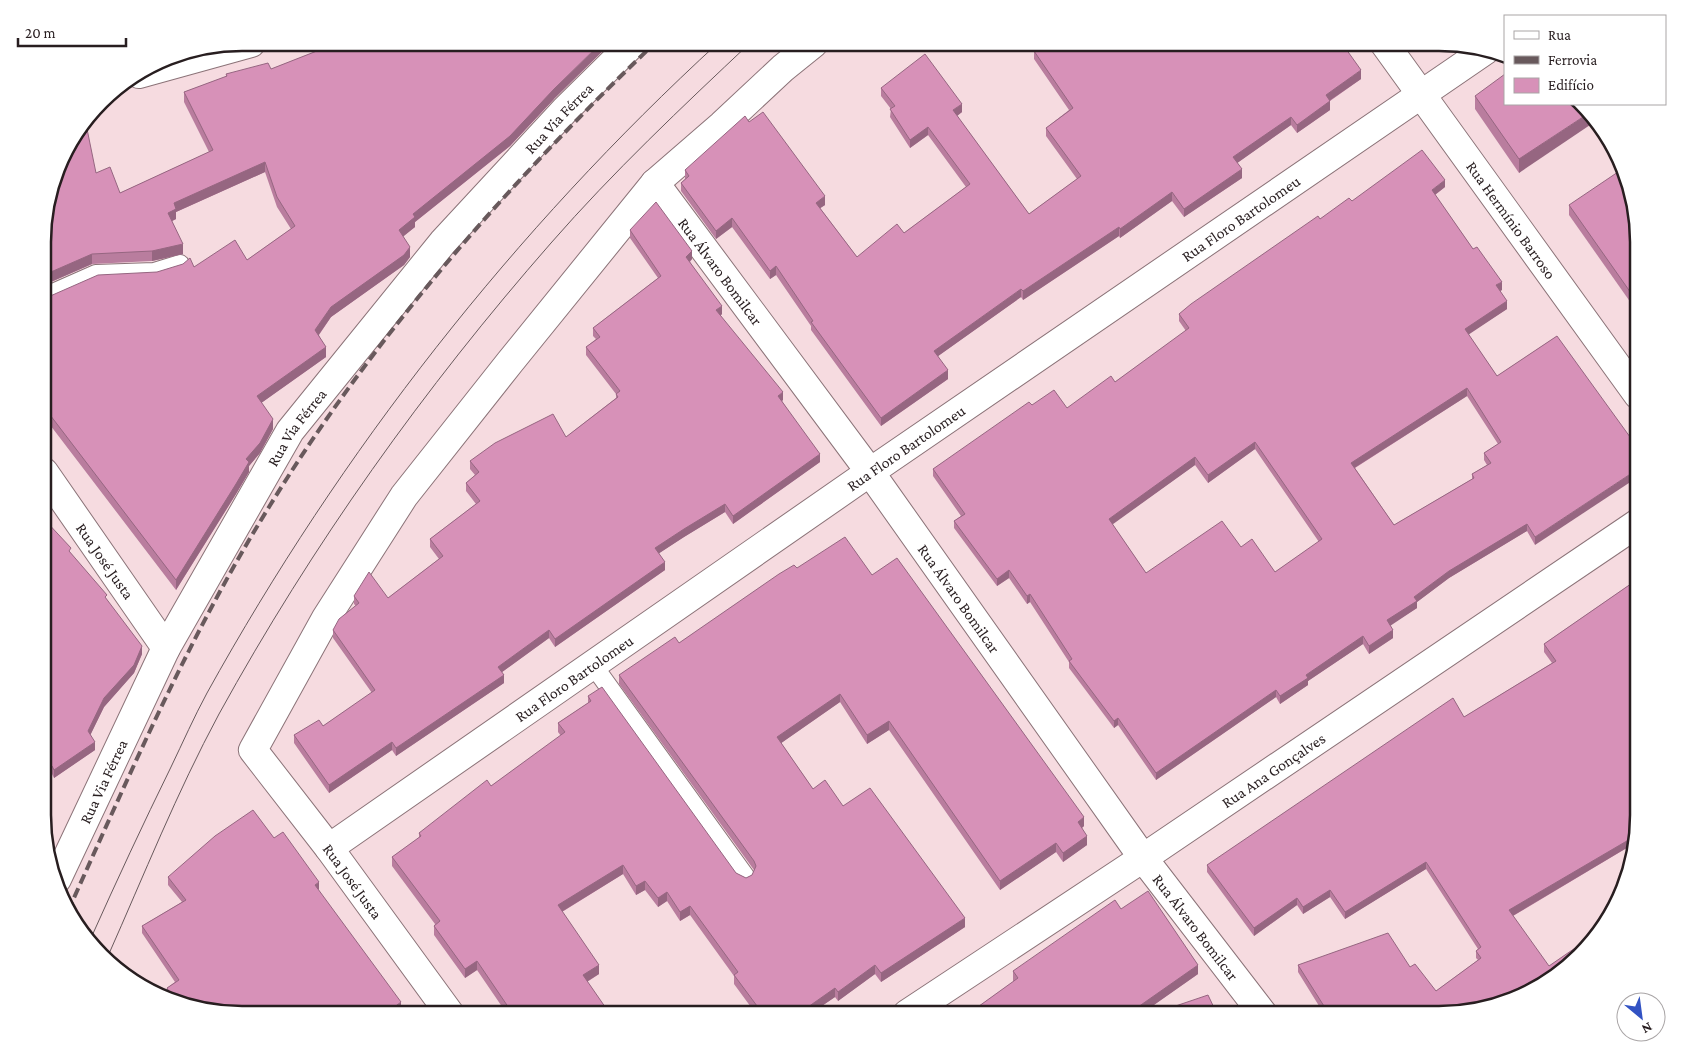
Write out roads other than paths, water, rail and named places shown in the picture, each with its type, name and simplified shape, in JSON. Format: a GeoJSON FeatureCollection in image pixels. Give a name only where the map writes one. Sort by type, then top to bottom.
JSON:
{"type":"FeatureCollection","features":[{"type":"Feature","properties":{"kind":"street","name":"Rua Via Férrea"},"geometry":{"type":"LineString","coordinates":[[60,872],[166,648],[290,431],[443,242],[565,110],[624,51]]}},
{"type":"Feature","properties":{"kind":"street"},"geometry":{"type":"LineString","coordinates":[[655,182],[722,125],[803,51]]}},
{"type":"Feature","properties":{"kind":"street","name":"Rua Hermínio Barroso"},"geometry":{"type":"LineString","coordinates":[[1390,51],[1630,384]]}},
{"type":"Feature","properties":{"kind":"street"},"geometry":{"type":"LineString","coordinates":[[173,64],[206,55]]}},
{"type":"Feature","properties":{"kind":"street","name":"Rua Floro Bartolomeu"},"geometry":{"type":"LineString","coordinates":[[329,848],[870,472],[1478,56]]}},
{"type":"Feature","properties":{"kind":"street","name":"Rua José Justa"},"geometry":{"type":"LineString","coordinates":[[444,1006],[329,848],[253,750],[326,618],[404,496],[655,182]]}},
{"type":"Feature","properties":{"kind":"street","name":"Rua Álvaro Bomilcar"},"geometry":{"type":"LineString","coordinates":[[655,182],[870,472],[1143,858],[1257,1006]]}},
{"type":"Feature","properties":{"kind":"street","name":"Rua José Justa"},"geometry":{"type":"LineString","coordinates":[[51,482],[166,648]]}},
{"type":"Feature","properties":{"kind":"street","name":"Rua Ana Gonçalves"},"geometry":{"type":"LineString","coordinates":[[919,1006],[1143,858],[1630,527]]}},
{"type":"Feature","properties":{"kind":"lane"},"geometry":{"type":"LineString","coordinates":[[51,294],[96,274],[154,272],[180,264]]}},
{"type":"Feature","properties":{"kind":"lane"},"geometry":{"type":"LineString","coordinates":[[593,665],[746,876]]}},
{"type":"Feature","properties":{"kind":"tram line"},"geometry":{"type":"LineString","coordinates":[[93,934],[207,693],[259,603],[315,516],[374,430],[436,347],[502,267],[571,189],[643,115],[710,51]]}},
{"type":"Feature","properties":{"kind":"tram line"},"geometry":{"type":"LineString","coordinates":[[110,952],[175,803],[219,714],[292,590],[372,470],[459,354],[551,243],[623,165],[742,51]]}},
{"type":"Feature","properties":{"kind":"railway"},"geometry":{"type":"LineString","coordinates":[[72,901],[187,655],[240,556],[310,444],[353,382],[447,263],[549,149],[647,51]]}}]}
